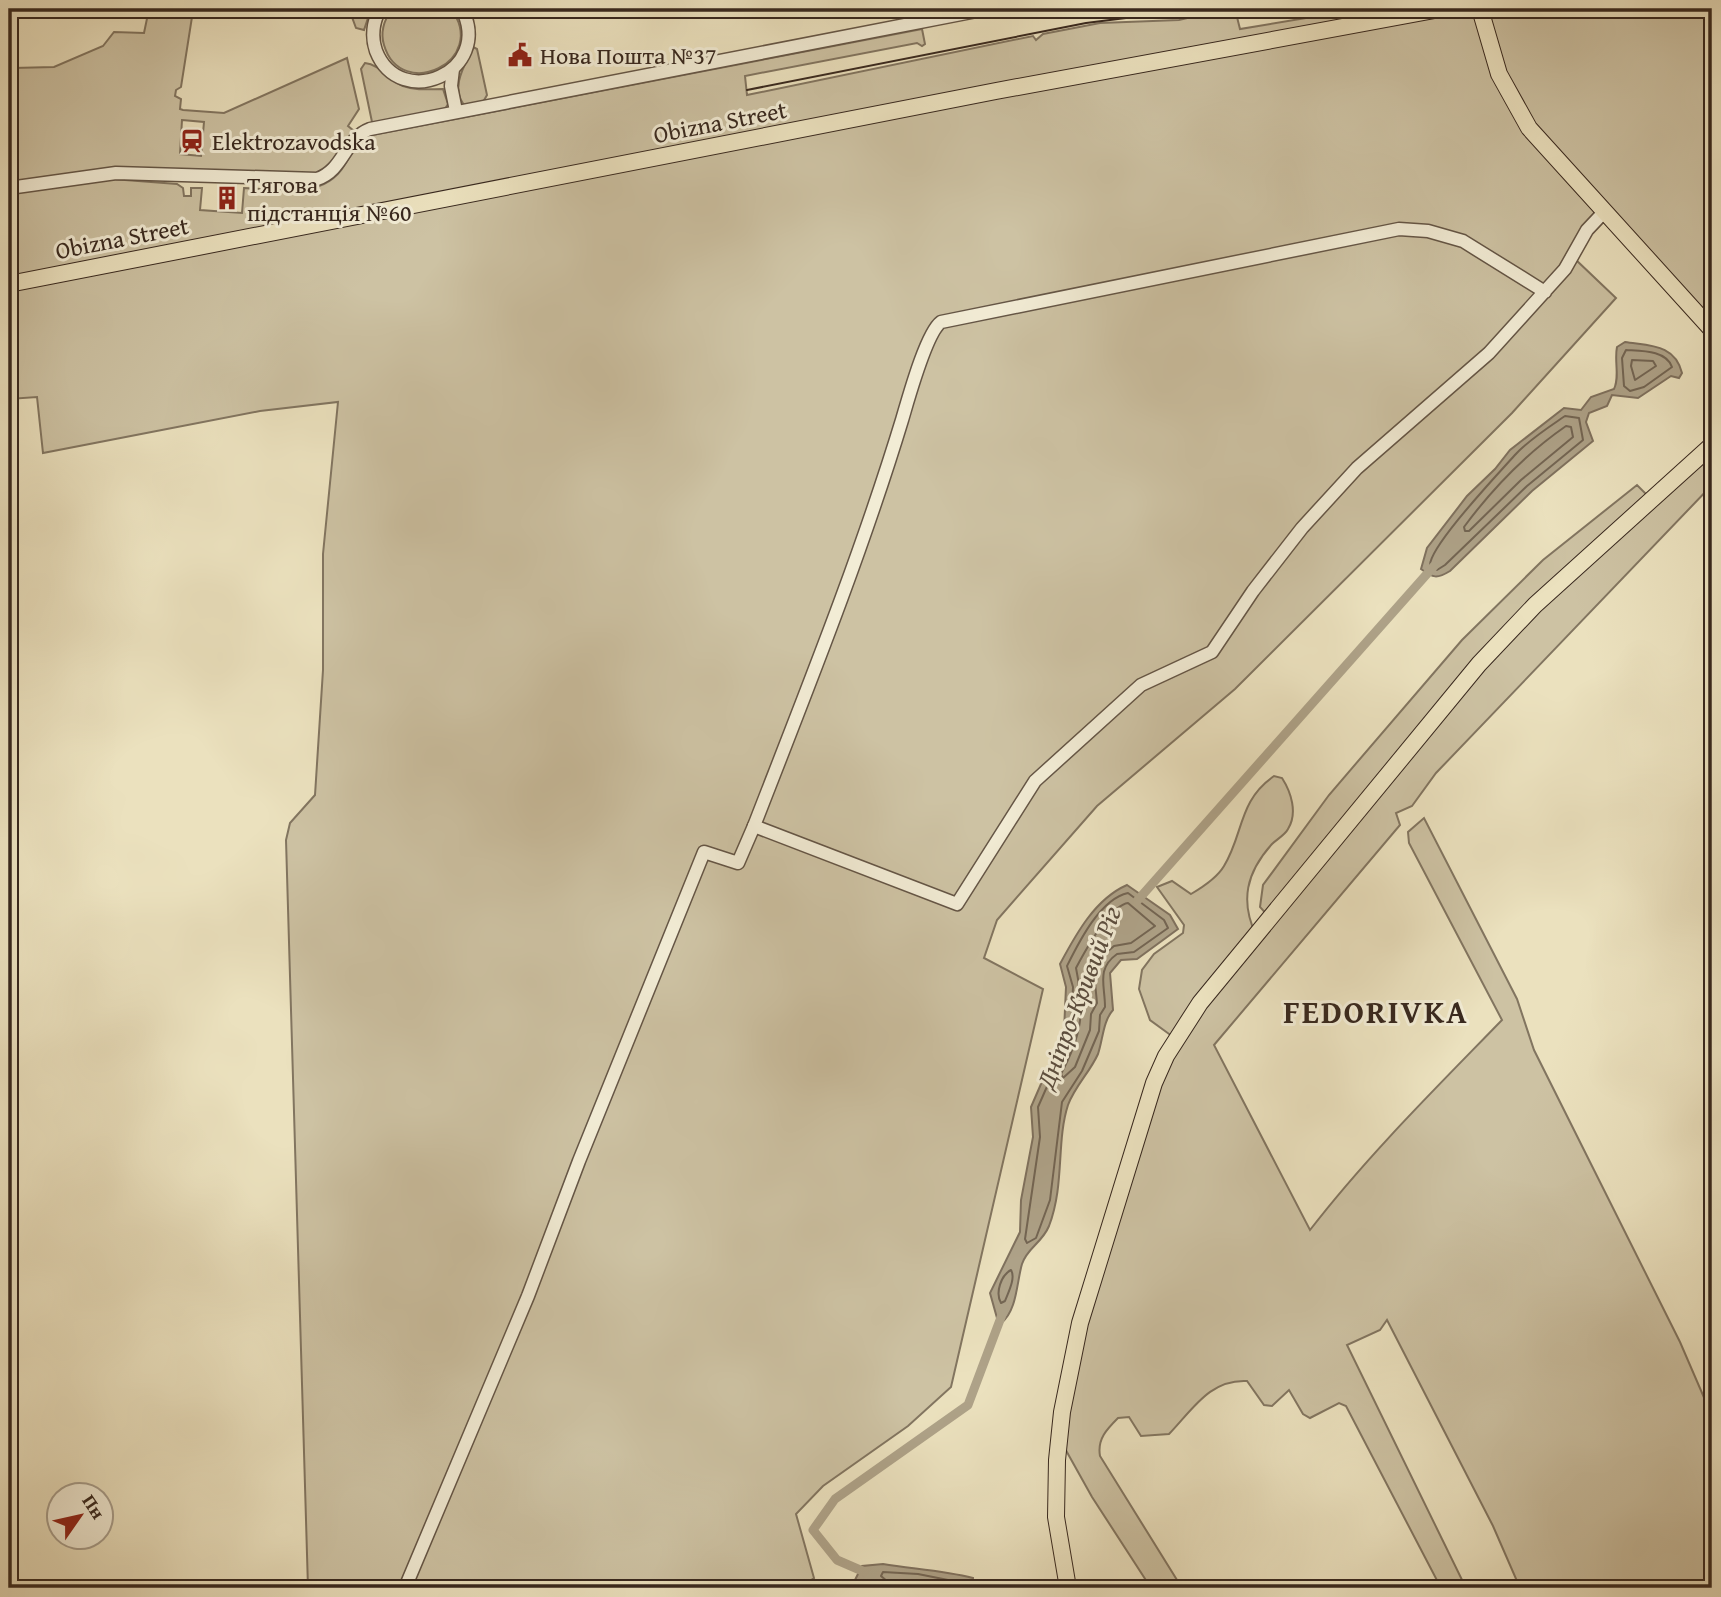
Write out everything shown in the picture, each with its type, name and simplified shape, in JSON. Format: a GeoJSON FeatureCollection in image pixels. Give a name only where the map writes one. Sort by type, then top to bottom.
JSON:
{"type":"FeatureCollection","features":[{"type":"Feature","properties":{"kind":"main road","name":"Obizna Street"},"geometry":{"type":"LineString","coordinates":[[9,284],[1010,89],[1440,9]]}},
{"type":"Feature","properties":{"kind":"main road"},"geometry":{"type":"LineString","coordinates":[[1480,9],[1499,74],[1516,110],[1550,153],[1712,330]]}},
{"type":"Feature","properties":{"kind":"main road"},"geometry":{"type":"LineString","coordinates":[[1068,1588],[1056,1517],[1062,1412],[1080,1323],[1115,1202],[1166,1056],[1200,1003],[1479,664],[1535,605],[1712,444]]}},
{"type":"Feature","properties":{"kind":"street"},"geometry":{"type":"LineString","coordinates":[[380,9],[373,36],[382,61],[396,75],[408,80],[434,80],[444,84],[452,93]]}},
{"type":"Feature","properties":{"kind":"street"},"geometry":{"type":"LineString","coordinates":[[434,80],[453,69],[463,58],[469,37],[462,9]]}},
{"type":"Feature","properties":{"kind":"street"},"geometry":{"type":"LineString","coordinates":[[9,188],[116,173],[317,179],[335,169],[350,142],[359,134],[456,111],[987,9]]}},
{"type":"Feature","properties":{"kind":"street"},"geometry":{"type":"LineString","coordinates":[[453,69],[452,93],[456,111]]}},
{"type":"Feature","properties":{"kind":"street"},"geometry":{"type":"LineString","coordinates":[[754,826],[957,904],[1035,781],[1141,685],[1212,652],[1253,591],[1339,488],[1489,353],[1565,269],[1587,230],[1604,212]]}},
{"type":"Feature","properties":{"kind":"street"},"geometry":{"type":"LineString","coordinates":[[405,1588],[528,1296],[579,1160],[704,852],[738,863],[754,826],[862,542],[933,331],[941,321],[1399,229],[1428,231],[1463,241],[1545,292]]}},
{"type":"Feature","properties":{"kind":"shaded area"},"geometry":{"type":"Polygon","coordinates":[[[149,9],[180,9],[192,17],[181,87],[176,90],[175,96],[181,99],[180,109],[183,110],[224,113],[347,58],[359,109],[348,126],[354,131],[331,166],[313,175],[154,169],[9,182],[9,54],[13,58],[13,68],[54,67],[103,46],[114,32],[144,33],[149,9]],[[182,120],[180,154],[201,156],[204,122],[182,120]]]}},
{"type":"Feature","properties":{"kind":"shaded area"},"geometry":{"type":"Polygon","coordinates":[[[349,9],[371,9],[364,30],[356,28],[349,9]]]}},
{"type":"Feature","properties":{"kind":"shaded area"},"geometry":{"type":"Polygon","coordinates":[[[392,9],[451,9],[460,28],[459,45],[451,59],[438,68],[423,73],[407,71],[393,62],[382,35],[392,9]]]}},
{"type":"Feature","properties":{"kind":"shaded area"},"geometry":{"type":"Polygon","coordinates":[[[1235,9],[1240,29],[1360,9],[1712,9],[1712,330],[1604,212],[1574,258],[1616,298],[1512,413],[1235,689],[1097,806],[997,920],[984,958],[1043,989],[951,1387],[908,1426],[823,1486],[796,1514],[814,1578],[806,1584],[809,1588],[308,1588],[286,840],[290,823],[315,795],[323,670],[323,554],[338,402],[260,411],[43,453],[37,397],[9,399],[9,196],[17,190],[112,179],[177,184],[183,188],[184,196],[191,196],[191,188],[202,188],[200,210],[242,213],[244,188],[299,190],[324,184],[335,177],[358,144],[372,135],[922,29],[925,44],[922,46],[917,43],[745,76],[747,95],[1033,36],[1036,40],[1043,34],[1100,23],[1179,20],[1235,9]]]}},
{"type":"Feature","properties":{"kind":"shaded area"},"geometry":{"type":"Polygon","coordinates":[[[473,47],[477,49],[487,95],[483,102],[464,105],[458,91],[459,83],[473,47]]]}},
{"type":"Feature","properties":{"kind":"shaded area"},"geometry":{"type":"Polygon","coordinates":[[[365,63],[375,66],[403,86],[443,89],[448,104],[445,109],[379,125],[372,122],[361,69],[365,63]]]}},
{"type":"Feature","properties":{"kind":"shaded area"},"geometry":{"type":"Polygon","coordinates":[[[1712,458],[1712,485],[1436,773],[1412,806],[1396,813],[1400,825],[1214,1045],[1310,1230],[1379,1149],[1502,1020],[1409,843],[1408,832],[1424,818],[1517,999],[1534,1050],[1680,1342],[1712,1416],[1712,1588],[1520,1588],[1493,1526],[1387,1320],[1380,1330],[1347,1345],[1466,1588],[1441,1588],[1346,1406],[1339,1403],[1310,1418],[1303,1414],[1289,1390],[1272,1406],[1264,1405],[1247,1381],[1234,1382],[1212,1390],[1169,1434],[1141,1436],[1129,1417],[1118,1418],[1101,1439],[1100,1456],[1182,1588],[1151,1588],[1092,1497],[1058,1436],[1080,1323],[1176,1039],[1150,1020],[1139,989],[1142,970],[1154,954],[1183,933],[1184,925],[1157,887],[1172,881],[1191,894],[1214,878],[1230,854],[1254,796],[1274,776],[1282,778],[1290,796],[1293,816],[1287,831],[1263,855],[1251,877],[1248,911],[1256,935],[1270,918],[1260,907],[1263,885],[1329,795],[1462,640],[1543,560],[1637,485],[1652,500],[1697,459],[1712,458]]]}},
{"type":"Feature","properties":{"kind":"water"},"geometry":{"type":"Polygon","coordinates":[[[1625,342],[1660,348],[1674,356],[1682,373],[1679,378],[1671,376],[1638,398],[1612,395],[1607,406],[1589,413],[1586,422],[1593,441],[1532,491],[1450,571],[1435,576],[1421,569],[1427,548],[1467,496],[1510,450],[1564,408],[1581,410],[1591,397],[1614,389],[1617,379],[1617,347],[1625,342]]]}},
{"type":"Feature","properties":{"kind":"water"},"geometry":{"type":"Polygon","coordinates":[[[1127,885],[1170,915],[1178,929],[1137,959],[1121,960],[1110,973],[1113,1010],[1105,1025],[1098,1054],[1068,1105],[1062,1134],[1054,1210],[1043,1237],[1024,1258],[1013,1304],[1001,1323],[990,1293],[1020,1232],[1021,1200],[1033,1137],[1031,1107],[1064,1031],[1066,987],[1060,964],[1087,918],[1105,899],[1127,885]]]}},
{"type":"Feature","properties":{"kind":"water"},"geometry":{"type":"Polygon","coordinates":[[[883,1564],[973,1578],[972,1588],[889,1588],[853,1584],[862,1566],[883,1564]]]}},
{"type":"Feature","properties":{"kind":"waterway","name":"Дніпро-Кривий Ріг"},"geometry":{"type":"LineString","coordinates":[[1137,901],[1434,566]]}},
{"type":"Feature","properties":{"kind":"waterway","name":"Дніпро-Кривий Ріг"},"geometry":{"type":"LineString","coordinates":[[867,1573],[837,1560],[813,1530],[835,1499],[968,1405],[1003,1312]]}},
{"type":"Feature","properties":{"kind":"tram line"},"geometry":{"type":"LineString","coordinates":[[747,90],[1086,23],[1198,9]]}},
{"type":"Feature","properties":{"kind":"place","name":"Нова Пошта №37"},"geometry":{"type":"Point","coordinates":[520,55]}},
{"type":"Feature","properties":{"kind":"place","name":"Elektrozavodska"},"geometry":{"type":"Point","coordinates":[192,141]}},
{"type":"Feature","properties":{"kind":"place","name":"Тягова підстанція №60"},"geometry":{"type":"Point","coordinates":[227,198]}},
{"type":"Feature","properties":{"kind":"district","name":"FEDORIVKA"},"geometry":{"type":"Point","coordinates":[1376,1011]}}]}
